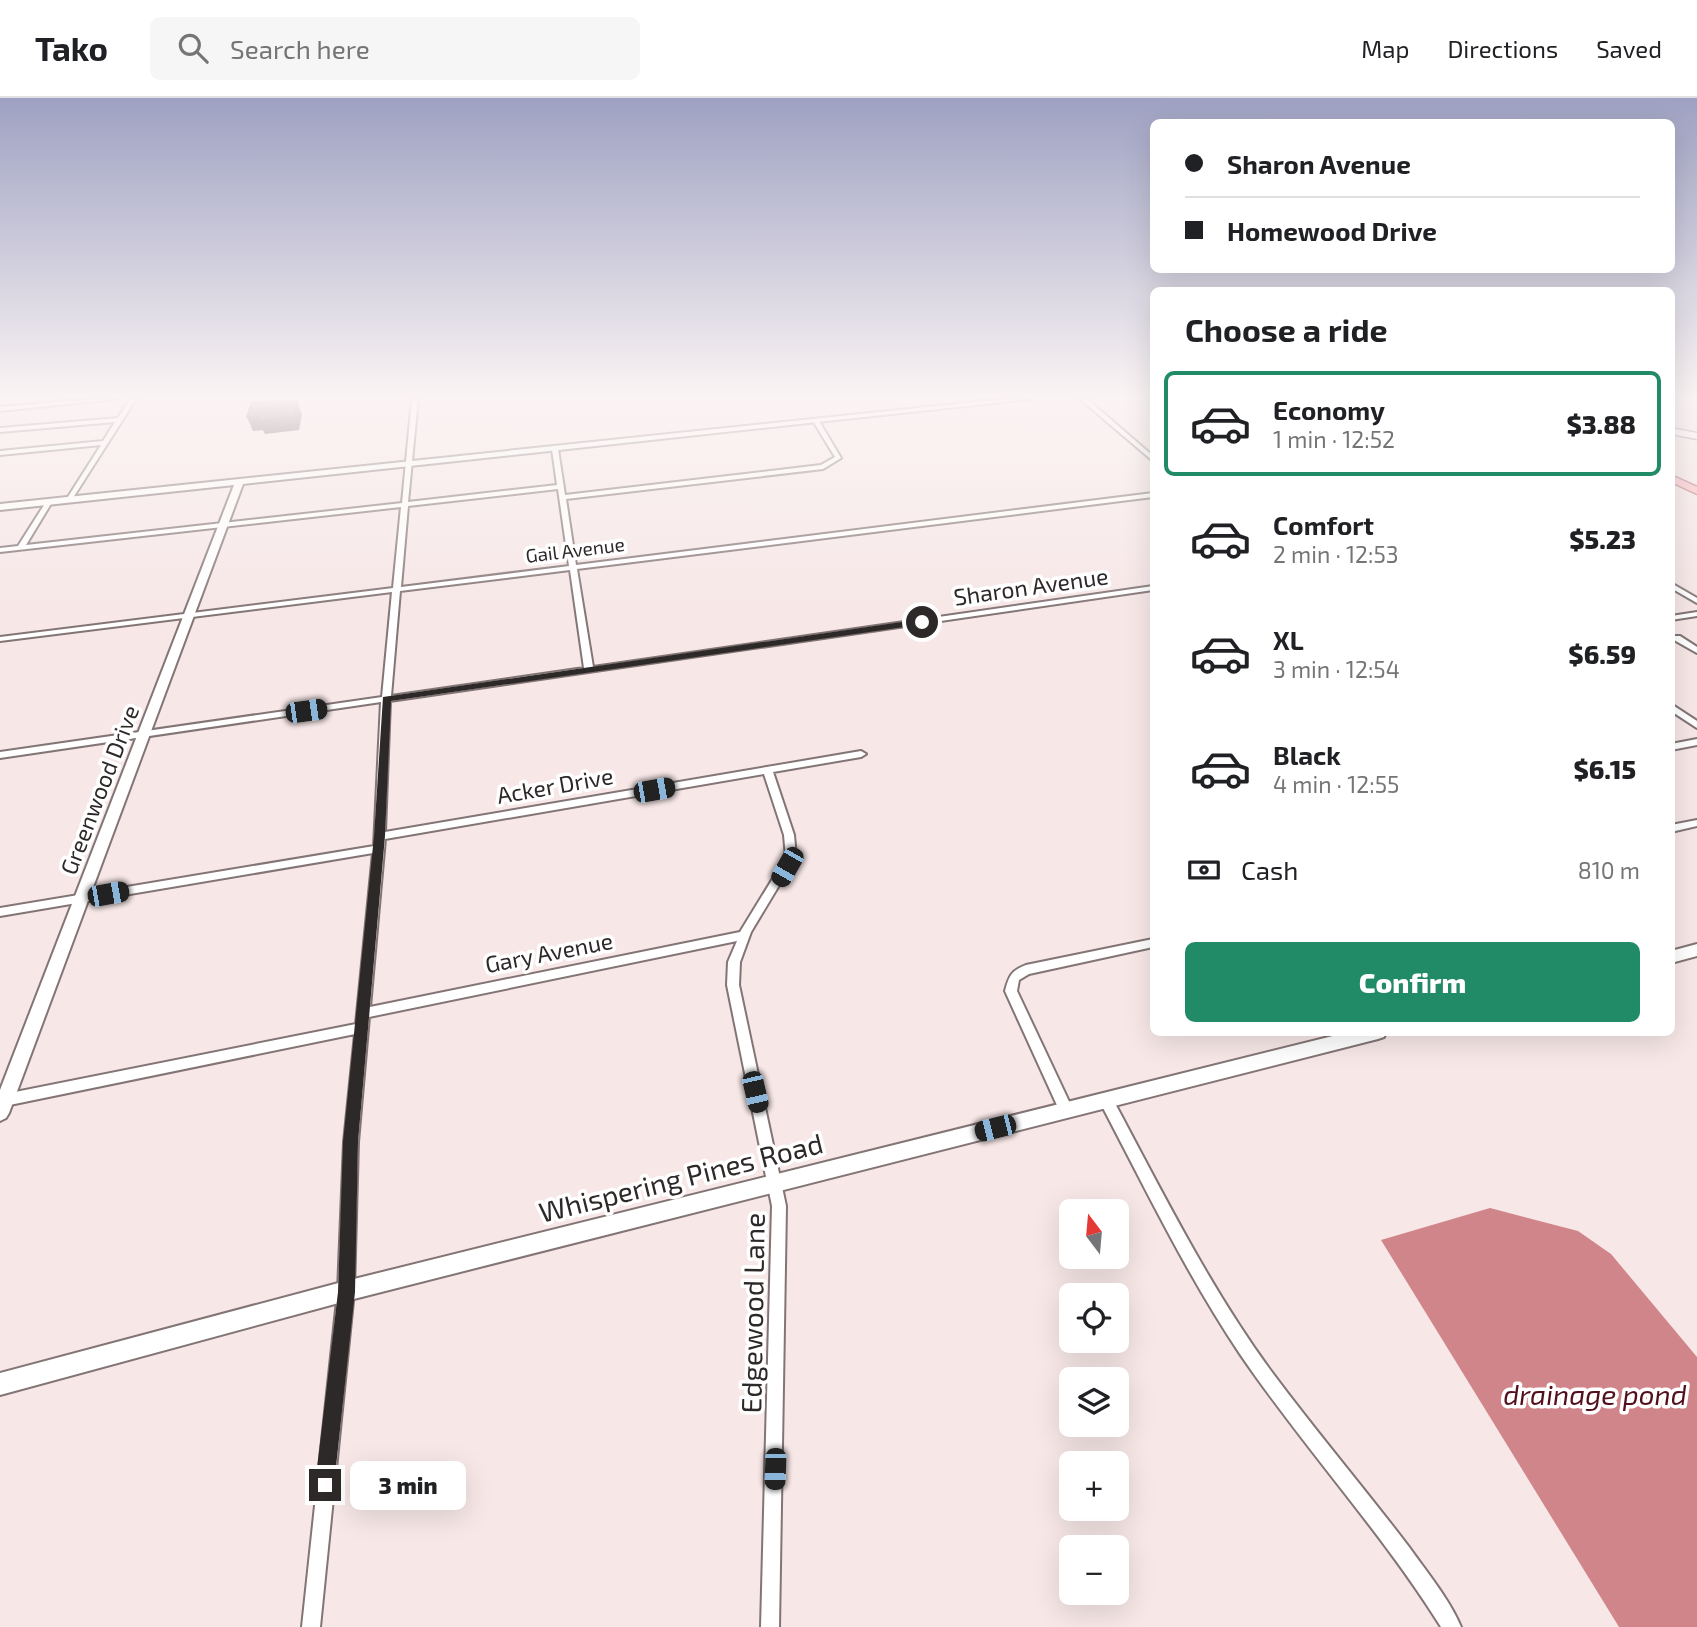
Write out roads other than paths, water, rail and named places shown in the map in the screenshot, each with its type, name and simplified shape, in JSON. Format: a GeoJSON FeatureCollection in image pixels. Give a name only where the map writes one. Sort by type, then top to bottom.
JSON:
{"type":"FeatureCollection","features":[{"type":"Feature","properties":{"kind":"main road"},"geometry":{"type":"LineString","coordinates":[[1675,480],[1697,491]]}},
{"type":"Feature","properties":{"kind":"street"},"geometry":{"type":"LineString","coordinates":[[69,500],[88,470]]}},
{"type":"Feature","properties":{"kind":"street"},"geometry":{"type":"LineString","coordinates":[[0,507],[350,470]]}},
{"type":"Feature","properties":{"kind":"street"},"geometry":{"type":"LineString","coordinates":[[311,1627],[346,1292],[351,1142],[379,842],[386,699],[410,470]]}},
{"type":"Feature","properties":{"kind":"street"},"geometry":{"type":"LineString","coordinates":[[558,470],[589,670]]}},
{"type":"Feature","properties":{"kind":"street"},"geometry":{"type":"LineString","coordinates":[[563,497],[794,470]]}},
{"type":"Feature","properties":{"kind":"street","name":"Greenwood Drive"},"geometry":{"type":"LineString","coordinates":[[2,1105],[239,482]]}},
{"type":"Feature","properties":{"kind":"street"},"geometry":{"type":"LineString","coordinates":[[0,550],[561,487]]}},
{"type":"Feature","properties":{"kind":"street","name":"Gail Avenue"},"geometry":{"type":"LineString","coordinates":[[0,639],[1150,495]]}},
{"type":"Feature","properties":{"kind":"street"},"geometry":{"type":"LineString","coordinates":[[21,547],[49,502]]}},
{"type":"Feature","properties":{"kind":"street"},"geometry":{"type":"LineString","coordinates":[[1675,587],[1697,601]]}},
{"type":"Feature","properties":{"kind":"street","name":"Sharon Avenue"},"geometry":{"type":"LineString","coordinates":[[0,755],[1150,588]]}},
{"type":"Feature","properties":{"kind":"street"},"geometry":{"type":"LineString","coordinates":[[1675,617],[1697,614]]}},
{"type":"Feature","properties":{"kind":"street"},"geometry":{"type":"LineString","coordinates":[[1677,638],[1697,651]]}},
{"type":"Feature","properties":{"kind":"street"},"geometry":{"type":"LineString","coordinates":[[1675,710],[1697,724]]}},
{"type":"Feature","properties":{"kind":"street"},"geometry":{"type":"LineString","coordinates":[[1675,746],[1697,742]]}},
{"type":"Feature","properties":{"kind":"street","name":"Acker Drive"},"geometry":{"type":"LineString","coordinates":[[0,912],[862,754]]}},
{"type":"Feature","properties":{"kind":"street","name":"Edgewood Lane"},"geometry":{"type":"LineString","coordinates":[[768,771],[789,835],[791,857],[744,935],[734,962],[736,1009],[777,1183],[778,1337],[770,1627]]}},
{"type":"Feature","properties":{"kind":"street"},"geometry":{"type":"LineString","coordinates":[[1675,828],[1697,823]]}},
{"type":"Feature","properties":{"kind":"street","name":"Gary Avenue"},"geometry":{"type":"LineString","coordinates":[[2,1105],[744,935]]}},
{"type":"Feature","properties":{"kind":"street"},"geometry":{"type":"LineString","coordinates":[[1066,1110],[1011,991],[1014,978],[1026,971],[1150,944]]}},
{"type":"Feature","properties":{"kind":"street"},"geometry":{"type":"LineString","coordinates":[[1675,956],[1697,950]]}},
{"type":"Feature","properties":{"kind":"street","name":"Whispering Pines Road"},"geometry":{"type":"LineString","coordinates":[[0,1384],[346,1292],[1362,1036]]}},
{"type":"Feature","properties":{"kind":"street"},"geometry":{"type":"LineString","coordinates":[[1106,1100],[1207,1286],[1242,1343],[1423,1580],[1452,1627]]}},
{"type":"Feature","properties":{"kind":"water","name":"drainage pond"},"geometry":{"type":"Polygon","coordinates":[[[1490,1208],[1578,1231],[1611,1254],[1697,1357],[1697,1627],[1619,1627],[1381,1240],[1490,1208]]]}}]}
